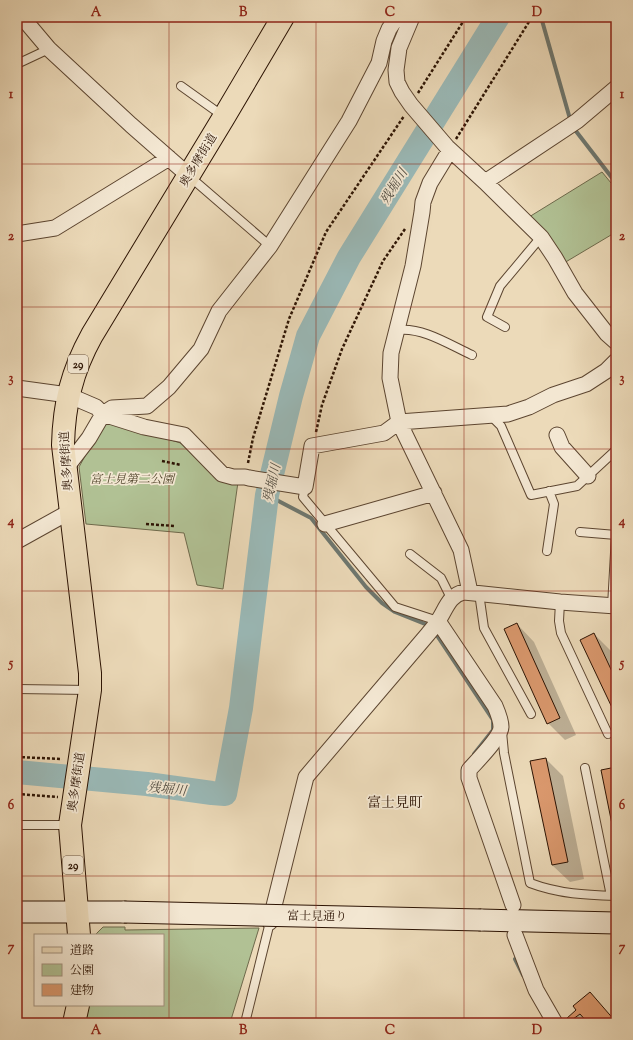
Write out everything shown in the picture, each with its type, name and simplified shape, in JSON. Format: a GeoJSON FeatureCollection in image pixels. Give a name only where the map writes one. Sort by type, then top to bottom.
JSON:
{"type":"FeatureCollection","features":[{"type":"Feature","properties":{"kind":"main road","name":"奥多摩街道"},"geometry":{"type":"LineString","coordinates":[[79,934],[70,825],[90,690],[89,654],[63,445],[68,395],[78,364],[85,349],[283,17]]}},
{"type":"Feature","properties":{"kind":"main road"},"geometry":{"type":"LineString","coordinates":[[74,1023],[78,1006]]}},
{"type":"Feature","properties":{"kind":"street"},"geometry":{"type":"LineString","coordinates":[[22,17],[49,49],[188,175]]}},
{"type":"Feature","properties":{"kind":"street"},"geometry":{"type":"LineString","coordinates":[[66,468],[103,414],[112,408],[147,406],[169,387],[201,349],[219,311],[270,246],[349,121],[380,63],[384,41],[389,29],[397,17]]}},
{"type":"Feature","properties":{"kind":"street"},"geometry":{"type":"LineString","coordinates":[[412,17],[399,48],[396,70],[397,82],[402,92],[449,148],[541,237],[575,293],[607,334],[616,342]]}},
{"type":"Feature","properties":{"kind":"street"},"geometry":{"type":"LineString","coordinates":[[485,182],[572,124],[616,88]]}},
{"type":"Feature","properties":{"kind":"street"},"geometry":{"type":"LineString","coordinates":[[449,148],[430,183],[423,202],[413,266],[391,353],[390,378],[399,422],[461,550],[475,593]]}},
{"type":"Feature","properties":{"kind":"street"},"geometry":{"type":"LineString","coordinates":[[17,234],[55,228],[169,158]]}},
{"type":"Feature","properties":{"kind":"street"},"geometry":{"type":"LineString","coordinates":[[17,388],[68,395],[96,407],[103,414],[144,427],[184,435],[222,474],[233,478],[247,478],[305,487],[312,446],[384,433],[399,422],[508,414],[529,407],[553,395],[586,384],[606,371],[616,361]]}},
{"type":"Feature","properties":{"kind":"street"},"geometry":{"type":"LineString","coordinates":[[557,435],[562,447],[588,476]]}},
{"type":"Feature","properties":{"kind":"street"},"geometry":{"type":"LineString","coordinates":[[325,524],[434,493]]}},
{"type":"Feature","properties":{"kind":"street"},"geometry":{"type":"LineString","coordinates":[[17,541],[71,511]]}},
{"type":"Feature","properties":{"kind":"street"},"geometry":{"type":"LineString","coordinates":[[270,922],[306,777],[433,627],[451,598],[458,593],[475,593],[614,606]]}},
{"type":"Feature","properties":{"kind":"street"},"geometry":{"type":"LineString","coordinates":[[433,627],[495,706],[500,718],[501,729],[492,744],[469,770],[469,778],[513,905]]}},
{"type":"Feature","properties":{"kind":"street","name":"富士見通り"},"geometry":{"type":"LineString","coordinates":[[17,912],[76,911],[616,923]]}},
{"type":"Feature","properties":{"kind":"street"},"geometry":{"type":"LineString","coordinates":[[515,935],[536,990],[555,1023]]}},
{"type":"Feature","properties":{"kind":"lane"},"geometry":{"type":"LineString","coordinates":[[17,64],[49,49]]}},
{"type":"Feature","properties":{"kind":"lane"},"geometry":{"type":"LineString","coordinates":[[181,86],[224,117]]}},
{"type":"Feature","properties":{"kind":"lane"},"geometry":{"type":"LineString","coordinates":[[188,175],[270,246]]}},
{"type":"Feature","properties":{"kind":"lane"},"geometry":{"type":"LineString","coordinates":[[505,327],[487,317],[500,286],[541,237]]}},
{"type":"Feature","properties":{"kind":"lane"},"geometry":{"type":"LineString","coordinates":[[398,330],[407,329],[433,336],[472,355]]}},
{"type":"Feature","properties":{"kind":"lane"},"geometry":{"type":"LineString","coordinates":[[491,416],[501,426],[531,495],[577,486],[616,450]]}},
{"type":"Feature","properties":{"kind":"lane"},"geometry":{"type":"LineString","coordinates":[[305,487],[303,497],[395,607],[433,627]]}},
{"type":"Feature","properties":{"kind":"lane"},"geometry":{"type":"LineString","coordinates":[[547,552],[554,504],[549,491]]}},
{"type":"Feature","properties":{"kind":"lane"},"geometry":{"type":"LineString","coordinates":[[580,532],[616,535],[614,606]]}},
{"type":"Feature","properties":{"kind":"lane"},"geometry":{"type":"LineString","coordinates":[[410,554],[441,578],[451,598]]}},
{"type":"Feature","properties":{"kind":"lane"},"geometry":{"type":"LineString","coordinates":[[475,593],[484,628],[531,714]]}},
{"type":"Feature","properties":{"kind":"lane"},"geometry":{"type":"LineString","coordinates":[[560,602],[559,621],[561,633],[608,734]]}},
{"type":"Feature","properties":{"kind":"lane"},"geometry":{"type":"LineString","coordinates":[[17,689],[90,690]]}},
{"type":"Feature","properties":{"kind":"lane"},"geometry":{"type":"LineString","coordinates":[[501,729],[504,754],[530,883],[547,890],[613,896],[585,768]]}},
{"type":"Feature","properties":{"kind":"lane"},"geometry":{"type":"LineString","coordinates":[[17,825],[70,825]]}},
{"type":"Feature","properties":{"kind":"lane"},"geometry":{"type":"LineString","coordinates":[[245,1023],[270,922]]}},
{"type":"Feature","properties":{"kind":"path"},"geometry":{"type":"LineString","coordinates":[[247,478],[253,438],[289,319],[326,232],[413,106],[466,17]]}},
{"type":"Feature","properties":{"kind":"path"},"geometry":{"type":"LineString","coordinates":[[449,148],[532,17]]}},
{"type":"Feature","properties":{"kind":"path"},"geometry":{"type":"LineString","coordinates":[[312,446],[322,405],[342,349],[383,261],[416,212],[422,212]]}},
{"type":"Feature","properties":{"kind":"path"},"geometry":{"type":"LineString","coordinates":[[162,461],[181,465]]}},
{"type":"Feature","properties":{"kind":"path"},"geometry":{"type":"LineString","coordinates":[[146,524],[175,526]]}},
{"type":"Feature","properties":{"kind":"path"},"geometry":{"type":"LineString","coordinates":[[17,757],[79,761]]}},
{"type":"Feature","properties":{"kind":"path"},"geometry":{"type":"LineString","coordinates":[[17,794],[74,797]]}},
{"type":"Feature","properties":{"kind":"green space"},"geometry":{"type":"Polygon","coordinates":[[[602,172],[616,189],[616,232],[564,263],[529,217],[602,172]]]}},
{"type":"Feature","properties":{"kind":"green space","name":"富士見第二公園"},"geometry":{"type":"Polygon","coordinates":[[[111,422],[184,444],[238,482],[223,589],[197,585],[184,533],[86,524],[79,467],[101,427],[111,422]]]}},
{"type":"Feature","properties":{"kind":"green space"},"geometry":{"type":"Polygon","coordinates":[[[103,927],[125,927],[125,930],[259,928],[230,1023],[80,1023],[83,1006],[164,1006],[164,934],[96,934],[103,927]]]}},
{"type":"Feature","properties":{"kind":"building"},"geometry":{"type":"Polygon","coordinates":[[[517,623],[560,718],[547,724],[504,629],[517,623]]]}},
{"type":"Feature","properties":{"kind":"building"},"geometry":{"type":"Polygon","coordinates":[[[594,633],[616,680],[616,716],[580,640],[594,633]]]}},
{"type":"Feature","properties":{"kind":"building"},"geometry":{"type":"Polygon","coordinates":[[[546,758],[568,862],[552,865],[530,761],[546,758]]]}},
{"type":"Feature","properties":{"kind":"building"},"geometry":{"type":"Polygon","coordinates":[[[616,767],[616,844],[601,770],[616,767]]]}},
{"type":"Feature","properties":{"kind":"building"},"geometry":{"type":"Polygon","coordinates":[[[590,992],[616,1023],[588,1023],[580,1014],[569,1022],[566,1019],[576,1010],[573,1006],[590,992]]]}},
{"type":"Feature","properties":{"kind":"waterway","name":"残堀川"},"geometry":{"type":"LineString","coordinates":[[17,772],[147,784],[225,794],[241,708],[267,495],[291,396],[308,336],[349,257],[498,17]]}},
{"type":"Feature","properties":{"kind":"waterway"},"geometry":{"type":"LineString","coordinates":[[541,17],[572,126],[616,183]]}},
{"type":"Feature","properties":{"kind":"waterway"},"geometry":{"type":"LineString","coordinates":[[267,495],[311,518],[366,587],[382,603],[395,612],[430,626]]}},
{"type":"Feature","properties":{"kind":"waterway"},"geometry":{"type":"LineString","coordinates":[[434,631],[493,720],[493,730],[474,754]]}},
{"type":"Feature","properties":{"kind":"waterway"},"geometry":{"type":"LineString","coordinates":[[515,959],[523,975]]}},
{"type":"Feature","properties":{"kind":"district","name":"富士見町"},"geometry":{"type":"Point","coordinates":[395,802]}}]}
